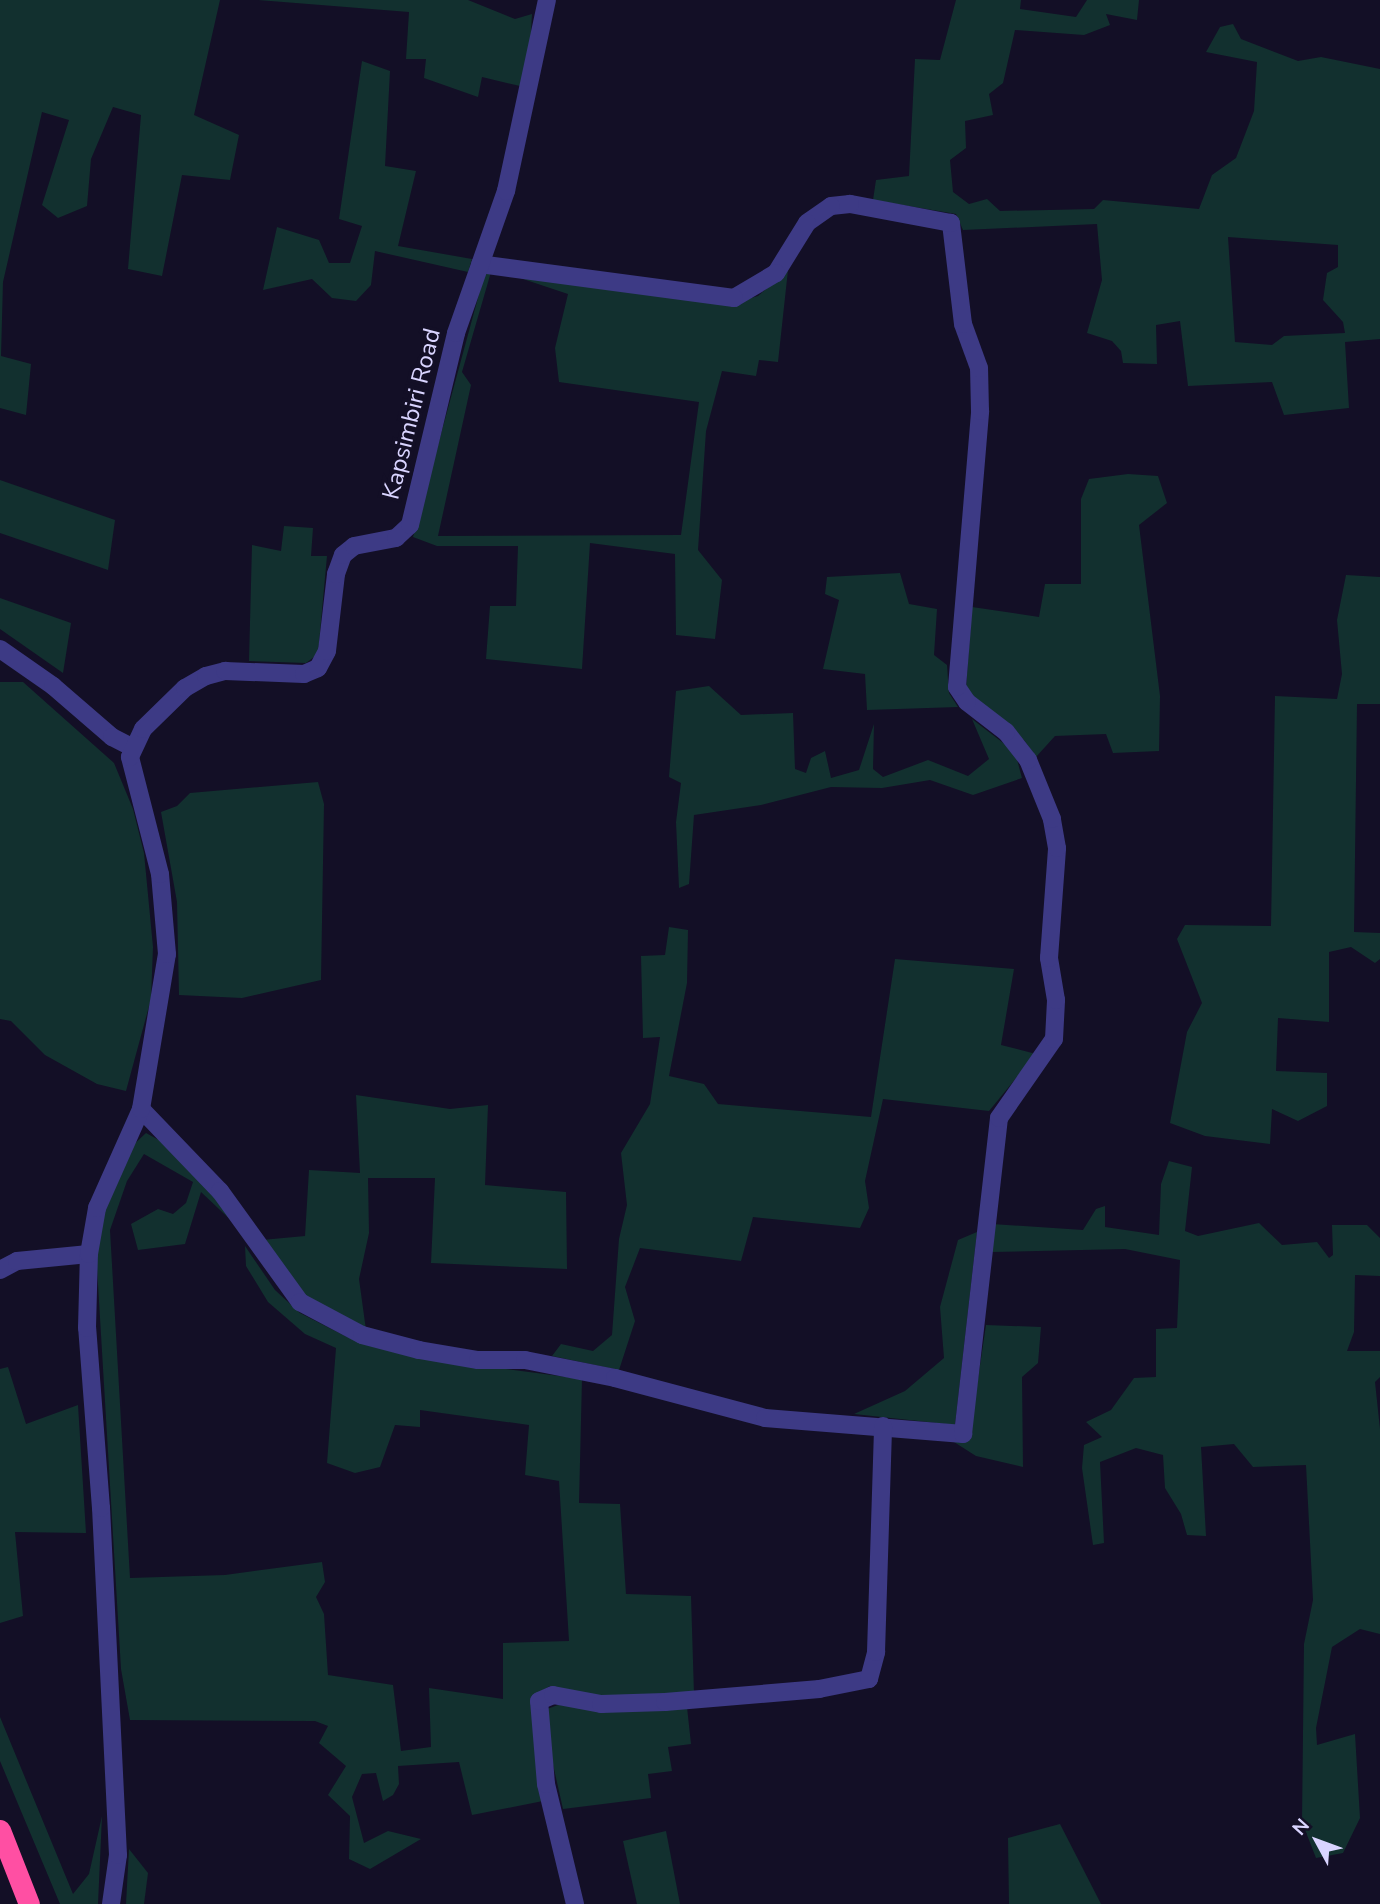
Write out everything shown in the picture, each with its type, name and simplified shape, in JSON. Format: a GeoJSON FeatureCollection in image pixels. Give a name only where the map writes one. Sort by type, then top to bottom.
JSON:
{"type":"FeatureCollection","features":[{"type":"Feature","properties":{"kind":"highway"},"geometry":{"type":"LineString","coordinates":[[0,1830],[29,1904]]}},
{"type":"Feature","properties":{"kind":"street","name":"Kapsimbiri Road"},"geometry":{"type":"LineString","coordinates":[[132,747],[143,729],[167,705],[206,676],[225,671],[304,674],[324,659],[336,574],[343,555],[354,546],[396,538],[410,525],[453,345],[506,191],[547,0]]}},
{"type":"Feature","properties":{"kind":"street"},"geometry":{"type":"LineString","coordinates":[[141,1109],[220,1191],[300,1302],[330,1322],[419,1350],[478,1360],[524,1360],[615,1378],[765,1418],[962,1434],[999,1118],[1045,1057],[1057,1021],[1049,958],[1056,848],[1052,819],[1019,746],[967,702],[957,687],[980,411],[979,368],[963,324],[950,223],[850,204],[831,206],[807,223],[776,273],[734,298],[480,264]]}},
{"type":"Feature","properties":{"kind":"street"},"geometry":{"type":"LineString","coordinates":[[0,649],[53,686],[112,737],[132,747],[132,778],[160,874],[167,954],[141,1109],[97,1208],[89,1254],[87,1328],[101,1508],[117,1855],[111,1904]]}},
{"type":"Feature","properties":{"kind":"street"},"geometry":{"type":"LineString","coordinates":[[0,1270],[18,1261],[89,1254]]}},
{"type":"Feature","properties":{"kind":"street"},"geometry":{"type":"LineString","coordinates":[[575,1904],[546,1784],[539,1701],[553,1695],[601,1704],[666,1702],[819,1689],[869,1679],[876,1652],[883,1426]]}},
{"type":"Feature","properties":{"kind":"green space"},"geometry":{"type":"Polygon","coordinates":[[[0,0],[220,0],[194,115],[239,135],[230,180],[182,175],[162,276],[128,269],[141,115],[113,107],[91,159],[87,206],[58,218],[42,205],[69,120],[42,112],[3,282],[1,356],[31,364],[26,415],[0,408],[0,0]]]}},
{"type":"Feature","properties":{"kind":"green space"},"geometry":{"type":"Polygon","coordinates":[[[258,0],[468,0],[515,19],[532,14],[530,51],[520,86],[482,77],[478,97],[424,78],[426,59],[406,59],[409,12],[258,0]]]}},
{"type":"Feature","properties":{"kind":"green space"},"geometry":{"type":"Polygon","coordinates":[[[956,0],[1021,0],[1020,9],[1076,17],[1087,0],[1139,0],[1137,20],[1106,14],[1110,25],[1084,35],[1015,30],[1003,83],[989,94],[993,115],[965,121],[966,148],[950,160],[953,192],[969,204],[987,199],[1000,211],[1094,209],[1103,200],[1199,209],[1212,175],[1236,158],[1254,111],[1257,62],[1206,52],[1220,27],[1233,24],[1241,39],[1298,61],[1321,57],[1380,69],[1380,339],[1345,342],[1349,408],[1284,415],[1272,382],[1188,386],[1180,321],[1156,325],[1157,364],[1123,363],[1121,351],[1112,341],[1087,333],[1102,280],[1097,224],[963,230],[956,214],[873,200],[876,180],[909,176],[915,59],[940,60],[956,0]],[[1228,237],[1235,342],[1272,345],[1284,336],[1345,333],[1343,322],[1323,300],[1327,273],[1338,267],[1338,245],[1228,237]]]}},
{"type":"Feature","properties":{"kind":"green space"},"geometry":{"type":"Polygon","coordinates":[[[362,61],[390,71],[385,166],[416,171],[398,246],[472,259],[468,272],[375,251],[371,285],[356,301],[332,298],[312,279],[263,290],[277,227],[319,240],[329,263],[350,263],[362,226],[339,219],[362,61]]]}},
{"type":"Feature","properties":{"kind":"green space"},"geometry":{"type":"Polygon","coordinates":[[[788,270],[778,362],[759,360],[756,376],[722,371],[706,431],[698,550],[722,580],[715,639],[676,635],[675,554],[590,543],[582,669],[486,659],[490,606],[516,606],[518,546],[437,546],[413,537],[485,272],[491,272],[462,372],[471,385],[438,536],[681,535],[699,402],[559,382],[555,348],[568,294],[505,273],[733,303],[758,296],[788,270]]]}},
{"type":"Feature","properties":{"kind":"green space"},"geometry":{"type":"Polygon","coordinates":[[[1128,474],[1158,476],[1167,503],[1139,525],[1160,696],[1159,751],[1113,753],[1106,734],[1055,736],[1036,757],[1024,740],[979,707],[966,688],[972,607],[1039,617],[1045,584],[1081,584],[1081,499],[1089,479],[1128,474]]]}},
{"type":"Feature","properties":{"kind":"green space"},"geometry":{"type":"Polygon","coordinates":[[[0,480],[115,520],[108,570],[0,533],[0,480]]]}},
{"type":"Feature","properties":{"kind":"green space"},"geometry":{"type":"Polygon","coordinates":[[[284,526],[313,528],[311,556],[327,556],[318,654],[306,663],[249,661],[252,545],[281,551],[284,526]]]}},
{"type":"Feature","properties":{"kind":"green space"},"geometry":{"type":"Polygon","coordinates":[[[900,573],[909,604],[937,609],[934,655],[947,665],[949,693],[958,707],[867,710],[865,674],[823,669],[839,600],[825,594],[827,577],[900,573]]]}},
{"type":"Feature","properties":{"kind":"green space"},"geometry":{"type":"Polygon","coordinates":[[[1346,575],[1380,577],[1380,704],[1357,704],[1354,932],[1380,933],[1380,959],[1375,963],[1351,947],[1329,952],[1329,1022],[1278,1018],[1276,1071],[1327,1073],[1327,1106],[1298,1121],[1272,1109],[1270,1144],[1205,1136],[1170,1123],[1187,1032],[1202,1003],[1177,939],[1185,925],[1271,926],[1275,696],[1337,699],[1342,674],[1337,620],[1346,575]]]}},
{"type":"Feature","properties":{"kind":"green space"},"geometry":{"type":"Polygon","coordinates":[[[0,598],[71,623],[63,673],[0,629],[0,598]]]}},
{"type":"Feature","properties":{"kind":"green space"},"geometry":{"type":"Polygon","coordinates":[[[0,682],[23,682],[114,763],[133,809],[144,853],[153,947],[151,999],[126,1091],[97,1084],[45,1055],[11,1021],[0,1019],[0,682]]]}},
{"type":"Feature","properties":{"kind":"green space"},"geometry":{"type":"Polygon","coordinates":[[[709,686],[741,715],[793,713],[795,769],[806,773],[811,758],[825,751],[831,778],[859,770],[874,724],[873,769],[883,777],[928,760],[968,776],[989,759],[972,719],[1015,752],[1022,778],[973,795],[930,780],[882,788],[831,787],[761,805],[694,815],[689,884],[679,888],[676,822],[681,783],[669,777],[676,691],[709,686]]]}},
{"type":"Feature","properties":{"kind":"green space"},"geometry":{"type":"Polygon","coordinates":[[[318,782],[324,804],[321,980],[242,998],[179,995],[177,902],[161,812],[177,806],[190,793],[318,782]]]}},
{"type":"Feature","properties":{"kind":"green space"},"geometry":{"type":"Polygon","coordinates":[[[669,927],[688,930],[687,983],[669,1076],[704,1084],[718,1104],[871,1117],[895,959],[1014,969],[1001,1045],[1036,1054],[989,1111],[883,1099],[865,1181],[869,1208],[860,1228],[753,1217],[741,1261],[640,1248],[625,1287],[635,1321],[619,1370],[552,1356],[561,1344],[593,1351],[612,1335],[619,1239],[627,1205],[621,1153],[650,1104],[660,1037],[643,1038],[641,956],[665,955],[669,927]]]}},
{"type":"Feature","properties":{"kind":"green space"},"geometry":{"type":"Polygon","coordinates":[[[356,1095],[450,1109],[488,1105],[485,1185],[566,1192],[567,1269],[431,1263],[435,1178],[368,1178],[369,1233],[359,1279],[366,1330],[309,1302],[262,1240],[305,1236],[309,1170],[360,1173],[356,1095]]]}},
{"type":"Feature","properties":{"kind":"green space"},"geometry":{"type":"Polygon","coordinates":[[[146,1133],[168,1145],[216,1194],[238,1227],[201,1192],[185,1244],[138,1250],[131,1224],[158,1209],[173,1214],[186,1203],[193,1182],[144,1154],[127,1181],[110,1230],[130,1578],[225,1575],[322,1562],[325,1582],[316,1597],[324,1614],[328,1675],[393,1685],[401,1751],[431,1747],[429,1688],[503,1699],[503,1643],[569,1641],[559,1481],[525,1475],[529,1425],[420,1410],[420,1427],[395,1425],[380,1467],[355,1473],[327,1463],[336,1348],[305,1334],[268,1302],[246,1266],[245,1246],[275,1290],[300,1313],[347,1337],[414,1357],[582,1379],[579,1503],[620,1504],[626,1594],[691,1596],[694,1694],[600,1698],[550,1686],[537,1694],[543,1801],[472,1815],[459,1762],[398,1766],[399,1784],[393,1795],[383,1801],[376,1773],[362,1774],[352,1797],[364,1843],[388,1831],[421,1839],[370,1869],[349,1859],[350,1816],[328,1795],[346,1766],[319,1743],[328,1726],[315,1721],[130,1720],[121,1669],[96,1251],[111,1184],[131,1147],[146,1133]]]}},
{"type":"Feature","properties":{"kind":"green space"},"geometry":{"type":"Polygon","coordinates":[[[1169,1161],[1192,1167],[1185,1231],[1198,1236],[1259,1223],[1282,1245],[1317,1242],[1329,1258],[1333,1255],[1332,1225],[1367,1225],[1380,1238],[1380,1276],[1355,1275],[1354,1332],[1347,1351],[1380,1351],[1380,1377],[1375,1382],[1380,1429],[1380,1634],[1360,1629],[1332,1647],[1316,1728],[1317,1745],[1355,1734],[1360,1818],[1343,1853],[1316,1858],[1302,1822],[1304,1644],[1313,1600],[1306,1465],[1253,1467],[1234,1444],[1201,1447],[1206,1536],[1187,1535],[1181,1514],[1165,1488],[1163,1455],[1136,1448],[1100,1462],[1104,1543],[1093,1545],[1082,1468],[1084,1445],[1102,1437],[1086,1422],[1111,1410],[1134,1378],[1156,1377],[1156,1329],[1177,1328],[1180,1260],[1125,1249],[991,1252],[992,1224],[1083,1230],[1096,1209],[1105,1206],[1105,1227],[1159,1235],[1161,1184],[1169,1161]]]}},
{"type":"Feature","properties":{"kind":"green space"},"geometry":{"type":"Polygon","coordinates":[[[977,1232],[955,1425],[854,1414],[905,1391],[944,1358],[940,1307],[958,1240],[977,1232]]]}},
{"type":"Feature","properties":{"kind":"green space"},"geometry":{"type":"Polygon","coordinates":[[[986,1325],[1041,1327],[1038,1363],[1022,1377],[1023,1467],[976,1456],[954,1442],[965,1438],[971,1426],[986,1325]]]}},
{"type":"Feature","properties":{"kind":"green space"},"geometry":{"type":"Polygon","coordinates":[[[8,1367],[26,1424],[78,1405],[86,1533],[15,1532],[23,1616],[0,1623],[0,1369],[8,1367]]]}},
{"type":"Feature","properties":{"kind":"green space"},"geometry":{"type":"Polygon","coordinates":[[[558,1705],[687,1707],[691,1744],[668,1747],[672,1771],[648,1774],[651,1798],[563,1809],[543,1720],[547,1709],[558,1705]]]}},
{"type":"Feature","properties":{"kind":"green space"},"geometry":{"type":"Polygon","coordinates":[[[0,1717],[73,1894],[89,1874],[102,1816],[98,1904],[60,1904],[0,1761],[0,1717]]]}},
{"type":"Feature","properties":{"kind":"green space"},"geometry":{"type":"Polygon","coordinates":[[[1060,1824],[1101,1904],[1009,1904],[1008,1838],[1060,1824]]]}},
{"type":"Feature","properties":{"kind":"green space"},"geometry":{"type":"Polygon","coordinates":[[[666,1831],[680,1904],[637,1904],[623,1841],[666,1831]]]}},
{"type":"Feature","properties":{"kind":"green space"},"geometry":{"type":"Polygon","coordinates":[[[129,1849],[148,1873],[144,1904],[126,1904],[129,1849]]]}}]}
